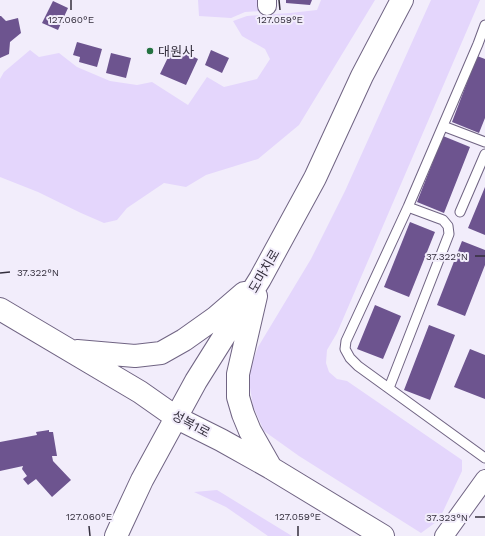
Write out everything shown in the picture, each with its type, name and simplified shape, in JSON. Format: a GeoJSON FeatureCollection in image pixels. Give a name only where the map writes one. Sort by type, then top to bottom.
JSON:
{"type":"FeatureCollection","features":[{"type":"Feature","properties":{"kind":"main road","name":"도마치로"},"geometry":{"type":"LineString","coordinates":[[116,536],[142,480],[196,381],[260,279],[315,178],[362,76],[402,0]]}},
{"type":"Feature","properties":{"kind":"main road"},"geometry":{"type":"LineString","coordinates":[[72,351],[135,356],[161,353],[184,340],[215,318],[260,279]]}},
{"type":"Feature","properties":{"kind":"main road"},"geometry":{"type":"LineString","coordinates":[[260,279],[238,374],[238,397],[250,431],[271,468]]}},
{"type":"Feature","properties":{"kind":"main road","name":"성복1로"},"geometry":{"type":"LineString","coordinates":[[0,309],[140,392],[177,418],[221,440],[271,468],[383,536]]}},
{"type":"Feature","properties":{"kind":"street"},"geometry":{"type":"LineString","coordinates":[[444,536],[485,479]]}},
{"type":"Feature","properties":{"kind":"lane"},"geometry":{"type":"LineString","coordinates":[[485,25],[482,45],[443,126],[408,207],[346,341],[345,349],[350,358],[358,366],[485,458]]}},
{"type":"Feature","properties":{"kind":"lane"},"geometry":{"type":"LineString","coordinates":[[443,126],[485,142]]}},
{"type":"Feature","properties":{"kind":"lane"},"geometry":{"type":"LineString","coordinates":[[460,212],[485,154]]}},
{"type":"Feature","properties":{"kind":"lane"},"geometry":{"type":"LineString","coordinates":[[389,388],[450,234],[448,226],[443,220],[408,207]]}},
{"type":"Feature","properties":{"kind":"shaded area"},"geometry":{"type":"Polygon","coordinates":[[[198,0],[261,0],[262,11],[245,12],[231,18],[199,16],[198,0]]]}},
{"type":"Feature","properties":{"kind":"shaded area"},"geometry":{"type":"Polygon","coordinates":[[[321,0],[375,0],[299,125],[258,159],[206,175],[186,187],[164,183],[127,208],[117,220],[104,223],[38,192],[0,177],[0,79],[4,72],[30,50],[39,57],[59,53],[77,67],[110,81],[137,85],[152,82],[188,105],[207,77],[224,87],[257,79],[270,59],[265,49],[242,36],[233,21],[247,16],[317,10],[321,0]]]}},
{"type":"Feature","properties":{"kind":"shaded area"},"geometry":{"type":"Polygon","coordinates":[[[431,0],[480,0],[337,333],[327,350],[326,363],[329,372],[337,379],[347,381],[462,460],[462,471],[439,520],[421,533],[299,456],[264,431],[253,406],[248,375],[258,347],[311,259],[345,191],[431,0]]]}},
{"type":"Feature","properties":{"kind":"shaded area"},"geometry":{"type":"Polygon","coordinates":[[[217,490],[292,536],[268,536],[226,507],[194,492],[217,490]]]}},
{"type":"Feature","properties":{"kind":"building"},"geometry":{"type":"Polygon","coordinates":[[[286,0],[312,0],[310,5],[286,3],[286,0]]]}},
{"type":"Feature","properties":{"kind":"building"},"geometry":{"type":"Polygon","coordinates":[[[53,1],[68,8],[58,30],[42,23],[53,1]]]}},
{"type":"Feature","properties":{"kind":"building"},"geometry":{"type":"Polygon","coordinates":[[[0,16],[6,21],[18,18],[21,33],[10,42],[9,54],[0,58],[0,16]]]}},
{"type":"Feature","properties":{"kind":"building"},"geometry":{"type":"Polygon","coordinates":[[[77,42],[102,49],[97,67],[79,62],[80,57],[73,55],[77,42]]]}},
{"type":"Feature","properties":{"kind":"building"},"geometry":{"type":"Polygon","coordinates":[[[173,47],[198,59],[186,85],[160,74],[173,47]]]}},
{"type":"Feature","properties":{"kind":"building"},"geometry":{"type":"Polygon","coordinates":[[[211,50],[229,58],[222,73],[205,65],[211,50]]]}},
{"type":"Feature","properties":{"kind":"building"},"geometry":{"type":"Polygon","coordinates":[[[111,53],[131,58],[126,78],[106,73],[111,53]]]}},
{"type":"Feature","properties":{"kind":"building"},"geometry":{"type":"Polygon","coordinates":[[[477,56],[485,59],[485,118],[479,133],[452,122],[477,56]]]}},
{"type":"Feature","properties":{"kind":"building"},"geometry":{"type":"Polygon","coordinates":[[[443,136],[470,147],[444,213],[417,202],[443,136]]]}},
{"type":"Feature","properties":{"kind":"building"},"geometry":{"type":"Polygon","coordinates":[[[485,187],[485,235],[468,228],[485,187]]]}},
{"type":"Feature","properties":{"kind":"building"},"geometry":{"type":"Polygon","coordinates":[[[410,222],[435,232],[409,297],[384,287],[410,222]]]}},
{"type":"Feature","properties":{"kind":"building"},"geometry":{"type":"Polygon","coordinates":[[[462,241],[485,250],[485,265],[465,316],[437,305],[462,241]]]}},
{"type":"Feature","properties":{"kind":"building"},"geometry":{"type":"Polygon","coordinates":[[[375,305],[401,316],[383,359],[357,349],[375,305]]]}},
{"type":"Feature","properties":{"kind":"building"},"geometry":{"type":"Polygon","coordinates":[[[429,325],[455,335],[430,400],[404,390],[429,325]]]}},
{"type":"Feature","properties":{"kind":"building"},"geometry":{"type":"Polygon","coordinates":[[[470,349],[485,355],[485,399],[454,387],[470,349]]]}},
{"type":"Feature","properties":{"kind":"building"},"geometry":{"type":"Polygon","coordinates":[[[49,430],[49,432],[53,432],[57,456],[52,456],[53,461],[71,480],[52,497],[36,479],[28,485],[23,479],[27,476],[22,469],[23,466],[0,471],[0,442],[37,435],[36,432],[49,430]]]}},
{"type":"Feature","properties":{"kind":"place","name":"대원사"},"geometry":{"type":"Point","coordinates":[150,51]}}]}
